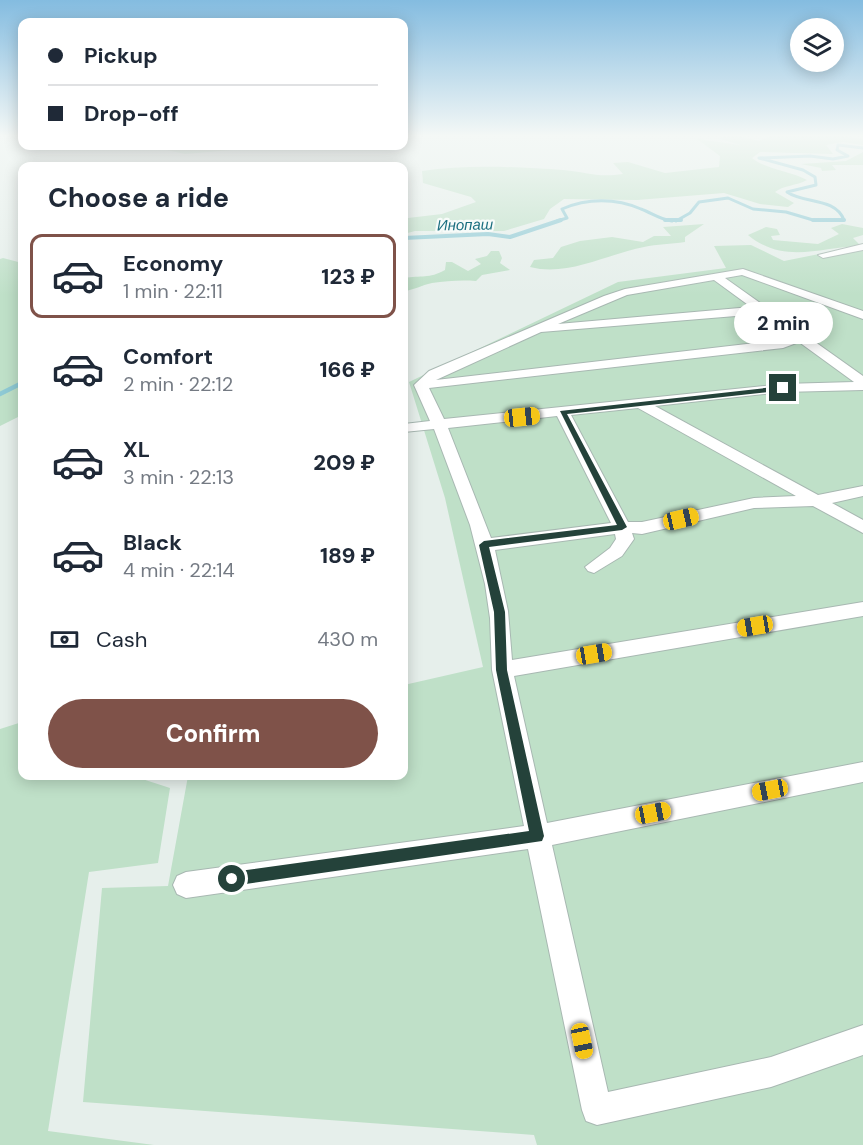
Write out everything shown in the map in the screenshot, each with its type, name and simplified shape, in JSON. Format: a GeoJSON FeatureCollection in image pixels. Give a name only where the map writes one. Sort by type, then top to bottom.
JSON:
{"type":"FeatureCollection","features":[{"type":"Feature","properties":{"kind":"street"},"geometry":{"type":"LineString","coordinates":[[823,255],[863,248]]}},
{"type":"Feature","properties":{"kind":"street"},"geometry":{"type":"LineString","coordinates":[[421,385],[434,374],[537,327],[625,292],[715,276],[743,272],[863,315]]}},
{"type":"Feature","properties":{"kind":"street"},"geometry":{"type":"LineString","coordinates":[[715,276],[863,384]]}},
{"type":"Feature","properties":{"kind":"street"},"geometry":{"type":"LineString","coordinates":[[537,327],[552,329],[761,310]]}},
{"type":"Feature","properties":{"kind":"street"},"geometry":{"type":"LineString","coordinates":[[421,385],[783,344],[798,337]]}},
{"type":"Feature","properties":{"kind":"street"},"geometry":{"type":"LineString","coordinates":[[408,428],[783,388],[863,384]]}},
{"type":"Feature","properties":{"kind":"street"},"geometry":{"type":"LineString","coordinates":[[421,385],[441,426],[484,545],[500,612],[502,670],[597,1110],[771,1072],[863,1040]]}},
{"type":"Feature","properties":{"kind":"street"},"geometry":{"type":"LineString","coordinates":[[638,402],[863,527]]}},
{"type":"Feature","properties":{"kind":"street"},"geometry":{"type":"LineString","coordinates":[[562,412],[622,527],[625,539],[616,552],[594,567]]}},
{"type":"Feature","properties":{"kind":"street"},"geometry":{"type":"LineString","coordinates":[[484,545],[622,527],[642,528],[754,503],[816,501],[863,491]]}},
{"type":"Feature","properties":{"kind":"street"},"geometry":{"type":"LineString","coordinates":[[502,670],[863,609]]}},
{"type":"Feature","properties":{"kind":"street"},"geometry":{"type":"LineString","coordinates":[[186,885],[537,836],[863,772]]}},
{"type":"Feature","properties":{"kind":"green space"},"geometry":{"type":"Polygon","coordinates":[[[442,188],[781,188],[775,192],[794,203],[788,207],[760,204],[724,193],[637,200],[564,199],[550,209],[544,219],[504,231],[408,233],[408,218],[442,214],[476,202],[471,197],[442,188]]]}},
{"type":"Feature","properties":{"kind":"green space"},"geometry":{"type":"Polygon","coordinates":[[[704,224],[685,237],[685,242],[630,250],[573,267],[544,269],[530,267],[534,260],[553,258],[561,247],[580,241],[612,237],[643,242],[654,236],[671,236],[663,227],[704,224]]]}},
{"type":"Feature","properties":{"kind":"green space"},"geometry":{"type":"Polygon","coordinates":[[[842,224],[863,228],[863,235],[853,238],[860,245],[863,244],[863,1145],[537,1145],[534,1135],[83,1102],[102,888],[168,886],[187,780],[408,780],[408,684],[483,667],[445,498],[409,382],[618,282],[726,268],[714,246],[751,245],[784,261],[859,246],[789,252],[775,250],[748,235],[766,227],[777,229],[780,235],[771,236],[773,240],[818,244],[839,234],[831,228],[842,224]]]}},
{"type":"Feature","properties":{"kind":"green space"},"geometry":{"type":"Polygon","coordinates":[[[491,251],[499,251],[502,258],[500,263],[510,270],[482,275],[476,281],[432,283],[408,290],[408,278],[439,273],[445,270],[446,262],[452,262],[468,271],[481,264],[475,259],[487,256],[491,251]]]}},
{"type":"Feature","properties":{"kind":"green space"},"geometry":{"type":"Polygon","coordinates":[[[0,259],[18,262],[18,417],[0,426],[0,259]]]}},
{"type":"Feature","properties":{"kind":"green space"},"geometry":{"type":"Polygon","coordinates":[[[18,723],[18,780],[145,780],[170,788],[158,863],[89,872],[48,1131],[154,1145],[0,1145],[0,729],[18,723]]]}},
{"type":"Feature","properties":{"kind":"waterway","name":"Инопаш"},"geometry":{"type":"LineString","coordinates":[[678,220],[690,213],[699,202],[728,198],[753,209],[786,212],[813,220],[844,220],[840,213],[826,204],[787,192],[802,188]]}},
{"type":"Feature","properties":{"kind":"waterway","name":"Инопаш"},"geometry":{"type":"LineString","coordinates":[[557,221],[567,218],[562,209],[591,201],[612,201],[631,205],[668,220]]}},
{"type":"Feature","properties":{"kind":"waterway","name":"Инопаш"},"geometry":{"type":"LineString","coordinates":[[408,238],[488,234],[510,237],[561,220]]}},
{"type":"Feature","properties":{"kind":"waterway","name":"Инопаш"},"geometry":{"type":"LineString","coordinates":[[668,220],[678,220]]}},
{"type":"Feature","properties":{"kind":"waterway","name":"Инопаш"},"geometry":{"type":"LineString","coordinates":[[668,220],[672,221]]}},
{"type":"Feature","properties":{"kind":"waterway","name":"Инопаш"},"geometry":{"type":"LineString","coordinates":[[0,394],[18,385]]}},
{"type":"Feature","properties":{"kind":"route"},"geometry":{"type":"LineString","coordinates":[[232,879],[537,836],[502,670],[500,612],[484,545],[622,527],[562,412],[783,388]]}}]}
